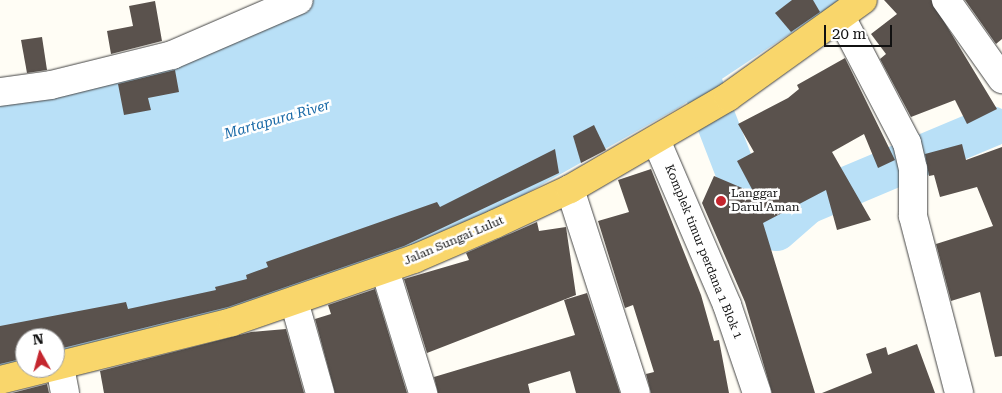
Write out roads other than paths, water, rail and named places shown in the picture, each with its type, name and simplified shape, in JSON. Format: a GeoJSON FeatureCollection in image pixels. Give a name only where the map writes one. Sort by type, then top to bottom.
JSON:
{"type":"FeatureCollection","features":[{"type":"Feature","properties":{"kind":"main road","name":"Jalan Sungai Lulut"},"geometry":{"type":"LineString","coordinates":[[0,380],[62,380],[385,270],[570,189],[728,97],[863,0]]}},
{"type":"Feature","properties":{"kind":"street"},"geometry":{"type":"LineString","coordinates":[[0,92],[51,85],[172,55],[299,0]]}},
{"type":"Feature","properties":{"kind":"street"},"geometry":{"type":"LineString","coordinates":[[946,0],[1002,79]]}},
{"type":"Feature","properties":{"kind":"street"},"geometry":{"type":"LineString","coordinates":[[841,17],[910,156],[913,216],[959,393]]}},
{"type":"Feature","properties":{"kind":"street","name":"Komplek timur perdana 1 Blok 1"},"geometry":{"type":"LineString","coordinates":[[656,140],[727,305],[757,393]]}},
{"type":"Feature","properties":{"kind":"street"},"geometry":{"type":"LineString","coordinates":[[570,189],[636,393]]}},
{"type":"Feature","properties":{"kind":"street"},"geometry":{"type":"LineString","coordinates":[[385,270],[423,393]]}},
{"type":"Feature","properties":{"kind":"street"},"geometry":{"type":"LineString","coordinates":[[294,301],[320,393]]}},
{"type":"Feature","properties":{"kind":"water","name":"Martapura River"},"geometry":{"type":"Polygon","coordinates":[[[314,0],[841,0],[678,108],[454,234],[186,327],[65,355],[65,328],[15,328],[15,366],[0,368],[0,98],[180,60],[314,0]]]}},
{"type":"Feature","properties":{"kind":"waterway"},"geometry":{"type":"LineString","coordinates":[[652,0],[699,77],[753,217],[776,230],[807,203],[990,126]]}},
{"type":"Feature","properties":{"kind":"place","name":"Langgar Darul Aman"},"geometry":{"type":"Point","coordinates":[721,201]}}]}
